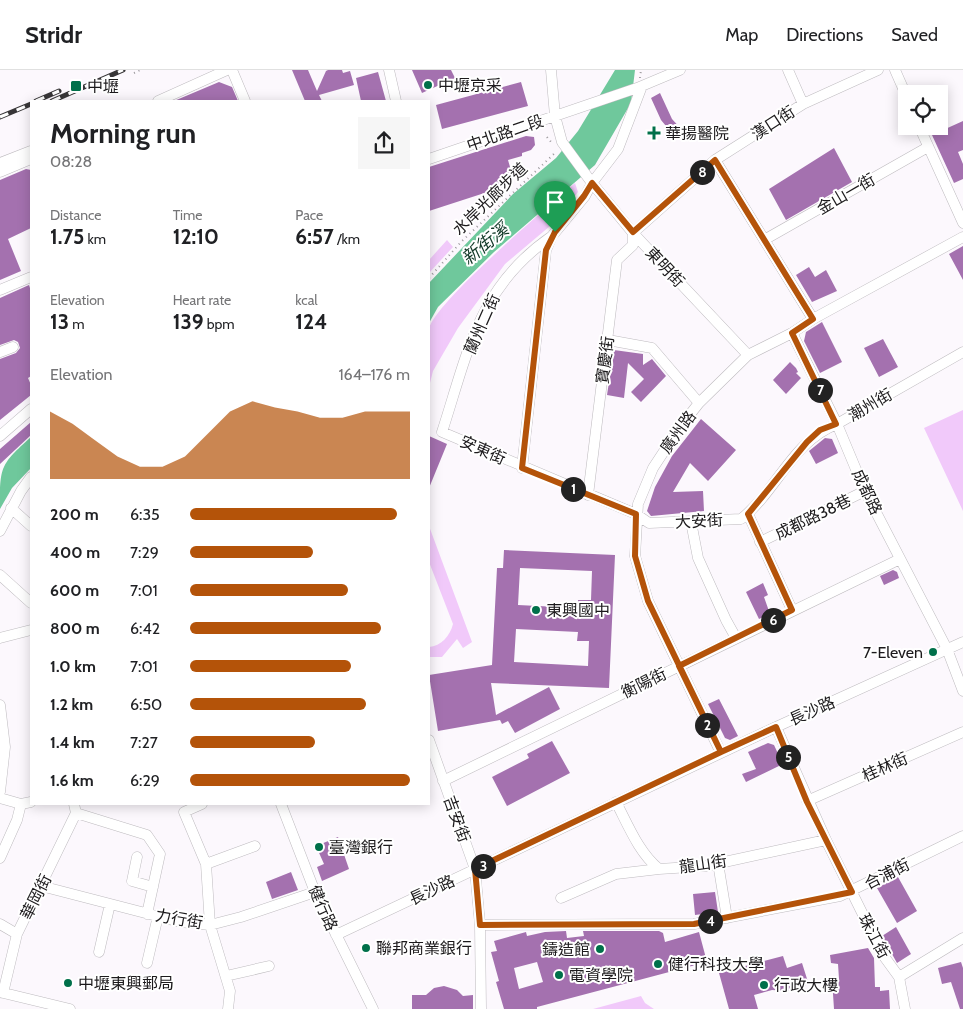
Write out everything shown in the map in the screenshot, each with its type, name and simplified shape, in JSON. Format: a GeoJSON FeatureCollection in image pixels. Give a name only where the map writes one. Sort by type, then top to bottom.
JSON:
{"type":"FeatureCollection","features":[{"type":"Feature","properties":{"kind":"street"},"geometry":{"type":"LineString","coordinates":[[160,100],[227,70]]}},
{"type":"Feature","properties":{"kind":"street"},"geometry":{"type":"LineString","coordinates":[[232,70],[245,100]]}},
{"type":"Feature","properties":{"kind":"street"},"geometry":{"type":"LineString","coordinates":[[389,70],[396,100]]}},
{"type":"Feature","properties":{"kind":"street"},"geometry":{"type":"LineString","coordinates":[[551,70],[557,145]]}},
{"type":"Feature","properties":{"kind":"street"},"geometry":{"type":"LineString","coordinates":[[522,468],[546,250],[552,236],[584,196],[589,179],[618,149],[640,87],[680,70]]}},
{"type":"Feature","properties":{"kind":"street"},"geometry":{"type":"LineString","coordinates":[[788,70],[802,104]]}},
{"type":"Feature","properties":{"kind":"street","name":"漢口街"},"geometry":{"type":"LineString","coordinates":[[633,232],[715,160],[802,104],[878,70]]}},
{"type":"Feature","properties":{"kind":"street"},"geometry":{"type":"LineString","coordinates":[[896,70],[902,85]]}},
{"type":"Feature","properties":{"kind":"street","name":"中北路二段"},"geometry":{"type":"LineString","coordinates":[[430,159],[640,87]]}},
{"type":"Feature","properties":{"kind":"street"},"geometry":{"type":"LineString","coordinates":[[923,135],[963,223]]}},
{"type":"Feature","properties":{"kind":"street","name":"東明街"},"geometry":{"type":"LineString","coordinates":[[557,145],[589,179],[633,232],[748,355]]}},
{"type":"Feature","properties":{"kind":"street","name":"金山一街"},"geometry":{"type":"LineString","coordinates":[[764,240],[928,147]]}},
{"type":"Feature","properties":{"kind":"street"},"geometry":{"type":"LineString","coordinates":[[0,164],[30,151]]}},
{"type":"Feature","properties":{"kind":"street"},"geometry":{"type":"LineString","coordinates":[[0,172],[30,159]]}},
{"type":"Feature","properties":{"kind":"street"},"geometry":{"type":"LineString","coordinates":[[715,160],[813,319]]}},
{"type":"Feature","properties":{"kind":"street","name":"寶慶街"},"geometry":{"type":"LineString","coordinates":[[588,495],[617,260],[633,245],[633,232]]}},
{"type":"Feature","properties":{"kind":"street","name":"蘭州二街"},"geometry":{"type":"LineString","coordinates":[[442,432],[475,330],[488,302],[506,275],[532,250],[552,236]]}},
{"type":"Feature","properties":{"kind":"street","name":"廣州路"},"geometry":{"type":"LineString","coordinates":[[721,752],[648,601],[635,556],[636,514],[653,468],[680,427],[699,403],[748,355],[792,333],[813,319],[963,237]]}},
{"type":"Feature","properties":{"kind":"street"},"geometry":{"type":"LineString","coordinates":[[0,290],[30,277]]}},
{"type":"Feature","properties":{"kind":"street","name":"成都路"},"geometry":{"type":"LineString","coordinates":[[792,333],[836,424],[865,491],[947,649],[963,691]]}},
{"type":"Feature","properties":{"kind":"street"},"geometry":{"type":"LineString","coordinates":[[608,340],[652,348],[699,403]]}},
{"type":"Feature","properties":{"kind":"street"},"geometry":{"type":"LineString","coordinates":[[0,352],[12,347]]}},
{"type":"Feature","properties":{"kind":"street","name":"潮州街"},"geometry":{"type":"LineString","coordinates":[[748,514],[807,442],[820,430],[836,424],[963,352]]}},
{"type":"Feature","properties":{"kind":"street"},"geometry":{"type":"LineString","coordinates":[[0,436],[30,410]]}},
{"type":"Feature","properties":{"kind":"street","name":"安東街"},"geometry":{"type":"LineString","coordinates":[[442,432],[522,468],[636,514]]}},
{"type":"Feature","properties":{"kind":"street"},"geometry":{"type":"LineString","coordinates":[[0,531],[11,508],[30,480]]}},
{"type":"Feature","properties":{"kind":"street","name":"成都路38巷"},"geometry":{"type":"LineString","coordinates":[[760,542],[865,491]]}},
{"type":"Feature","properties":{"kind":"street"},"geometry":{"type":"LineString","coordinates":[[11,508],[30,525]]}},
{"type":"Feature","properties":{"kind":"street","name":"大安街"},"geometry":{"type":"LineString","coordinates":[[636,514],[649,523],[741,519],[748,514]]}},
{"type":"Feature","properties":{"kind":"street"},"geometry":{"type":"LineString","coordinates":[[748,514],[792,610]]}},
{"type":"Feature","properties":{"kind":"street"},"geometry":{"type":"LineString","coordinates":[[691,522],[698,558],[736,638]]}},
{"type":"Feature","properties":{"kind":"street","name":"衡陽街"},"geometry":{"type":"LineString","coordinates":[[443,781],[900,559]]}},
{"type":"Feature","properties":{"kind":"street"},"geometry":{"type":"LineString","coordinates":[[0,575],[30,602]]}},
{"type":"Feature","properties":{"kind":"street"},"geometry":{"type":"LineString","coordinates":[[0,638],[30,630]]}},
{"type":"Feature","properties":{"kind":"street","name":"長沙路"},"geometry":{"type":"LineString","coordinates":[[336,935],[721,752],[963,642]]}},
{"type":"Feature","properties":{"kind":"street"},"geometry":{"type":"LineString","coordinates":[[0,705],[5,747],[0,792]]}},
{"type":"Feature","properties":{"kind":"street","name":"珠江街"},"geometry":{"type":"LineString","coordinates":[[776,727],[807,802],[883,956],[899,977],[905,1009]]}},
{"type":"Feature","properties":{"kind":"street","name":"桂林街"},"geometry":{"type":"LineString","coordinates":[[807,802],[963,732]]}},
{"type":"Feature","properties":{"kind":"street","name":"吉安街"},"geometry":{"type":"LineString","coordinates":[[430,743],[475,869],[480,925],[481,1009]]}},
{"type":"Feature","properties":{"kind":"street"},"geometry":{"type":"LineString","coordinates":[[0,798],[20,804],[30,802]]}},
{"type":"Feature","properties":{"kind":"street","name":"龍山街"},"geometry":{"type":"LineString","coordinates":[[616,802],[639,846],[651,863],[659,869],[718,863],[826,840]]}},
{"type":"Feature","properties":{"kind":"street"},"geometry":{"type":"LineString","coordinates":[[0,858],[17,820],[20,804]]}},
{"type":"Feature","properties":{"kind":"street"},"geometry":{"type":"LineString","coordinates":[[200,805],[184,812],[206,864],[210,925],[230,991],[228,1009]]}},
{"type":"Feature","properties":{"kind":"street","name":"健行路"},"geometry":{"type":"LineString","coordinates":[[281,805],[315,892],[373,1009]]}},
{"type":"Feature","properties":{"kind":"street"},"geometry":{"type":"LineString","coordinates":[[75,808],[146,836],[160,854],[147,914]]}},
{"type":"Feature","properties":{"kind":"street","name":"華岡街"},"geometry":{"type":"LineString","coordinates":[[1,993],[17,934],[42,886],[75,808]]}},
{"type":"Feature","properties":{"kind":"street","name":"合浦街"},"geometry":{"type":"LineString","coordinates":[[480,925],[694,924],[728,918],[852,892],[963,836]]}},
{"type":"Feature","properties":{"kind":"street"},"geometry":{"type":"LineString","coordinates":[[206,864],[254,846]]}},
{"type":"Feature","properties":{"kind":"street"},"geometry":{"type":"LineString","coordinates":[[138,857],[132,881],[153,886]]}},
{"type":"Feature","properties":{"kind":"street"},"geometry":{"type":"LineString","coordinates":[[718,863],[728,918]]}},
{"type":"Feature","properties":{"kind":"street"},"geometry":{"type":"LineString","coordinates":[[561,898],[616,874],[659,869]]}},
{"type":"Feature","properties":{"kind":"street","name":"力行街"},"geometry":{"type":"LineString","coordinates":[[42,886],[180,922],[210,925],[241,917],[315,892]]}},
{"type":"Feature","properties":{"kind":"street"},"geometry":{"type":"LineString","coordinates":[[99,952],[110,904]]}},
{"type":"Feature","properties":{"kind":"street"},"geometry":{"type":"LineString","coordinates":[[146,963],[158,916]]}},
{"type":"Feature","properties":{"kind":"street"},"geometry":{"type":"LineString","coordinates":[[0,924],[17,934]]}},
{"type":"Feature","properties":{"kind":"street"},"geometry":{"type":"LineString","coordinates":[[899,977],[963,938]]}},
{"type":"Feature","properties":{"kind":"street"},"geometry":{"type":"LineString","coordinates":[[226,976],[269,966]]}},
{"type":"Feature","properties":{"kind":"street"},"geometry":{"type":"LineString","coordinates":[[1,993],[70,1009]]}},
{"type":"Feature","properties":{"kind":"path"},"geometry":{"type":"LineString","coordinates":[[134,73],[140,70]]}},
{"type":"Feature","properties":{"kind":"path"},"geometry":{"type":"LineString","coordinates":[[547,136],[557,145]]}},
{"type":"Feature","properties":{"kind":"path","name":"水岸光廊步道"},"geometry":{"type":"LineString","coordinates":[[430,277],[461,242],[557,145]]}},
{"type":"Feature","properties":{"kind":"shaded area"},"geometry":{"type":"Polygon","coordinates":[[[575,183],[578,192],[556,221],[505,264],[458,328],[433,371],[430,383],[430,327],[436,316],[450,298],[519,232],[575,183]]]}},
{"type":"Feature","properties":{"kind":"shaded area"},"geometry":{"type":"Polygon","coordinates":[[[447,240],[453,247],[430,272],[430,259],[447,240]]]}},
{"type":"Feature","properties":{"kind":"shaded area"},"geometry":{"type":"Polygon","coordinates":[[[963,410],[963,511],[924,428],[963,410]]]}},
{"type":"Feature","properties":{"kind":"shaded area"},"geometry":{"type":"Polygon","coordinates":[[[430,529],[472,642],[463,648],[457,639],[442,657],[430,657],[430,647],[444,640],[450,633],[453,624],[430,565],[430,529]]]}},
{"type":"Feature","properties":{"kind":"shaded area"},"geometry":{"type":"Polygon","coordinates":[[[641,996],[645,1003],[654,1009],[593,1009],[641,996]]]}},
{"type":"Feature","properties":{"kind":"water","name":"新街溪"},"geometry":{"type":"Polygon","coordinates":[[[615,70],[635,70],[631,103],[595,165],[494,252],[438,307],[430,321],[430,282],[513,194],[556,158],[578,131],[615,70]]]}},
{"type":"Feature","properties":{"kind":"water"},"geometry":{"type":"Polygon","coordinates":[[[30,438],[30,469],[12,488],[0,509],[2,475],[4,467],[13,454],[30,438]]]}},
{"type":"Feature","properties":{"kind":"building"},"geometry":{"type":"Polygon","coordinates":[[[292,70],[308,70],[317,91],[326,71],[342,70],[343,73],[350,71],[354,85],[319,95],[322,100],[305,100],[292,70]]]}},
{"type":"Feature","properties":{"kind":"building","name":"中壢京采"},"geometry":{"type":"Polygon","coordinates":[[[412,70],[451,70],[455,78],[422,93],[412,70]]]}},
{"type":"Feature","properties":{"kind":"building"},"geometry":{"type":"Polygon","coordinates":[[[378,72],[386,100],[361,100],[356,78],[378,72]]]}},
{"type":"Feature","properties":{"kind":"building"},"geometry":{"type":"Polygon","coordinates":[[[219,82],[232,87],[238,100],[176,100],[219,82]]]}},
{"type":"Feature","properties":{"kind":"building"},"geometry":{"type":"Polygon","coordinates":[[[521,82],[528,106],[442,129],[436,105],[521,82]]]}},
{"type":"Feature","properties":{"kind":"building"},"geometry":{"type":"Polygon","coordinates":[[[660,93],[672,119],[683,131],[675,137],[661,120],[651,98],[660,93]]]}},
{"type":"Feature","properties":{"kind":"building"},"geometry":{"type":"Polygon","coordinates":[[[963,121],[963,150],[958,152],[963,164],[963,179],[954,183],[932,135],[948,135],[948,128],[963,121]]]}},
{"type":"Feature","properties":{"kind":"building"},"geometry":{"type":"Polygon","coordinates":[[[526,136],[534,137],[535,145],[531,150],[522,153],[522,156],[508,160],[512,174],[508,175],[509,178],[501,181],[503,187],[430,211],[430,167],[526,136]]]}},
{"type":"Feature","properties":{"kind":"building"},"geometry":{"type":"Polygon","coordinates":[[[834,148],[852,182],[786,220],[769,189],[834,148]]]}},
{"type":"Feature","properties":{"kind":"building"},"geometry":{"type":"Polygon","coordinates":[[[26,169],[30,170],[30,228],[8,239],[21,271],[0,280],[0,180],[26,169]]]}},
{"type":"Feature","properties":{"kind":"building"},"geometry":{"type":"Polygon","coordinates":[[[963,246],[963,280],[949,254],[963,246]]]}},
{"type":"Feature","properties":{"kind":"building"},"geometry":{"type":"Polygon","coordinates":[[[809,267],[815,277],[826,270],[837,291],[812,302],[796,275],[809,267]]]}},
{"type":"Feature","properties":{"kind":"building"},"geometry":{"type":"Polygon","coordinates":[[[29,285],[30,377],[28,378],[30,396],[0,420],[0,359],[16,353],[20,348],[18,342],[14,340],[0,345],[0,298],[29,285]]]}},
{"type":"Feature","properties":{"kind":"building"},"geometry":{"type":"Polygon","coordinates":[[[822,322],[842,362],[820,373],[804,341],[806,332],[822,322]]]}},
{"type":"Feature","properties":{"kind":"building"},"geometry":{"type":"Polygon","coordinates":[[[883,339],[898,367],[879,377],[864,348],[883,339]]]}},
{"type":"Feature","properties":{"kind":"building"},"geometry":{"type":"Polygon","coordinates":[[[614,350],[643,354],[643,365],[652,359],[666,376],[641,402],[631,392],[644,379],[628,363],[624,398],[607,395],[614,350]]]}},
{"type":"Feature","properties":{"kind":"building"},"geometry":{"type":"Polygon","coordinates":[[[790,362],[796,368],[798,372],[796,373],[801,378],[786,394],[773,380],[790,362]]]}},
{"type":"Feature","properties":{"kind":"building"},"geometry":{"type":"Polygon","coordinates":[[[701,419],[736,450],[708,481],[690,463],[673,492],[703,491],[704,511],[651,516],[647,511],[655,487],[672,456],[701,419]]]}},
{"type":"Feature","properties":{"kind":"building"},"geometry":{"type":"Polygon","coordinates":[[[30,423],[30,436],[0,464],[0,449],[30,423]]]}},
{"type":"Feature","properties":{"kind":"building"},"geometry":{"type":"Polygon","coordinates":[[[430,436],[447,444],[430,486],[430,436]]]}},
{"type":"Feature","properties":{"kind":"building"},"geometry":{"type":"Polygon","coordinates":[[[825,438],[832,439],[838,453],[816,464],[809,451],[825,438]]]}},
{"type":"Feature","properties":{"kind":"building"},"geometry":{"type":"Polygon","coordinates":[[[504,550],[615,555],[609,688],[491,683],[496,715],[549,687],[560,709],[515,733],[508,721],[502,724],[500,720],[438,731],[430,675],[492,665],[497,568],[503,568],[504,550]],[[520,568],[518,605],[578,608],[578,600],[591,600],[592,571],[520,568]],[[516,629],[514,662],[588,666],[589,641],[577,641],[578,632],[516,629]]]}},
{"type":"Feature","properties":{"kind":"building"},"geometry":{"type":"Polygon","coordinates":[[[893,570],[897,572],[899,578],[884,585],[880,576],[893,570]]]}},
{"type":"Feature","properties":{"kind":"building"},"geometry":{"type":"Polygon","coordinates":[[[763,583],[768,595],[764,597],[770,614],[759,619],[746,592],[763,583]]]}},
{"type":"Feature","properties":{"kind":"building"},"geometry":{"type":"Polygon","coordinates":[[[719,699],[738,736],[730,740],[725,738],[708,704],[719,699]]]}},
{"type":"Feature","properties":{"kind":"building"},"geometry":{"type":"Polygon","coordinates":[[[552,741],[570,773],[507,806],[492,777],[529,758],[527,754],[552,741]]]}},
{"type":"Feature","properties":{"kind":"building"},"geometry":{"type":"Polygon","coordinates":[[[768,743],[774,745],[781,760],[779,761],[781,765],[746,782],[742,774],[756,769],[748,752],[768,743]]]}},
{"type":"Feature","properties":{"kind":"building"},"geometry":{"type":"Polygon","coordinates":[[[338,837],[349,869],[322,881],[317,867],[324,864],[316,846],[338,837]]]}},
{"type":"Feature","properties":{"kind":"building"},"geometry":{"type":"Polygon","coordinates":[[[291,872],[298,890],[272,899],[266,882],[291,872]]]}},
{"type":"Feature","properties":{"kind":"building"},"geometry":{"type":"Polygon","coordinates":[[[898,877],[917,911],[897,923],[877,888],[898,877]]]}},
{"type":"Feature","properties":{"kind":"building"},"geometry":{"type":"Polygon","coordinates":[[[715,892],[718,912],[695,915],[693,894],[715,892]]]}},
{"type":"Feature","properties":{"kind":"building"},"geometry":{"type":"Polygon","coordinates":[[[896,927],[911,954],[897,963],[882,936],[896,927]]]}},
{"type":"Feature","properties":{"kind":"building"},"geometry":{"type":"Polygon","coordinates":[[[566,931],[567,938],[584,936],[583,931],[659,931],[663,933],[665,942],[699,932],[707,962],[537,1007],[537,1009],[504,1009],[496,982],[499,981],[491,952],[497,951],[494,941],[526,932],[527,936],[545,932],[566,931]],[[537,962],[514,968],[519,989],[543,982],[537,962]]]}},
{"type":"Feature","properties":{"kind":"building"},"geometry":{"type":"Polygon","coordinates":[[[868,948],[874,958],[875,987],[880,987],[880,991],[889,990],[890,1009],[834,1009],[832,979],[839,979],[838,964],[831,963],[830,955],[868,948]]]}},
{"type":"Feature","properties":{"kind":"building","name":"行政大樓"},"geometry":{"type":"Polygon","coordinates":[[[783,956],[787,968],[802,963],[808,982],[804,988],[789,991],[772,990],[754,995],[758,1009],[729,1009],[719,973],[783,956]]]}},
{"type":"Feature","properties":{"kind":"building"},"geometry":{"type":"Polygon","coordinates":[[[961,962],[963,968],[963,1009],[960,1009],[951,982],[942,984],[938,968],[961,962]]]}},
{"type":"Feature","properties":{"kind":"building"},"geometry":{"type":"Polygon","coordinates":[[[444,986],[457,990],[463,996],[473,995],[473,1009],[412,1009],[412,995],[426,995],[434,988],[444,986]]]}},
{"type":"Feature","properties":{"kind":"railway"},"geometry":{"type":"LineString","coordinates":[[54,100],[123,70]]}},
{"type":"Feature","properties":{"kind":"railway"},"geometry":{"type":"LineString","coordinates":[[38,100],[59,91]]}},
{"type":"Feature","properties":{"kind":"railway"},"geometry":{"type":"LineString","coordinates":[[0,117],[30,104]]}},
{"type":"Feature","properties":{"kind":"place","name":"中壢京采"},"geometry":{"type":"Point","coordinates":[428,85]}},
{"type":"Feature","properties":{"kind":"place","name":"中壢"},"geometry":{"type":"Point","coordinates":[76,86]}},
{"type":"Feature","properties":{"kind":"place","name":"華揚醫院"},"geometry":{"type":"Point","coordinates":[654,133]}},
{"type":"Feature","properties":{"kind":"place","name":"東興國中"},"geometry":{"type":"Point","coordinates":[536,610]}},
{"type":"Feature","properties":{"kind":"place","name":"7-Eleven"},"geometry":{"type":"Point","coordinates":[933,652]}},
{"type":"Feature","properties":{"kind":"place","name":"臺灣銀行"},"geometry":{"type":"Point","coordinates":[319,847]}},
{"type":"Feature","properties":{"kind":"place","name":"聯邦商業銀行"},"geometry":{"type":"Point","coordinates":[366,948]}},
{"type":"Feature","properties":{"kind":"place","name":"鑄造館"},"geometry":{"type":"Point","coordinates":[600,949]}},
{"type":"Feature","properties":{"kind":"place","name":"健行科技大學"},"geometry":{"type":"Point","coordinates":[658,964]}},
{"type":"Feature","properties":{"kind":"place","name":"電資學院"},"geometry":{"type":"Point","coordinates":[559,975]}},
{"type":"Feature","properties":{"kind":"place","name":"中壢東興郵局"},"geometry":{"type":"Point","coordinates":[68,983]}},
{"type":"Feature","properties":{"kind":"place","name":"行政大樓"},"geometry":{"type":"Point","coordinates":[764,985]}},
{"type":"Feature","properties":{"kind":"route"},"geometry":{"type":"LineString","coordinates":[[555,232],[546,250],[522,468],[636,514],[635,556],[648,601],[679,666],[721,752],[475,869],[480,925],[694,924],[840,896],[852,892],[807,802],[776,727],[721,752],[700,710],[679,666],[792,610],[748,514],[807,442],[820,430],[836,424],[792,333],[813,319],[715,160],[633,232],[592,183],[555,232]]}}]}
